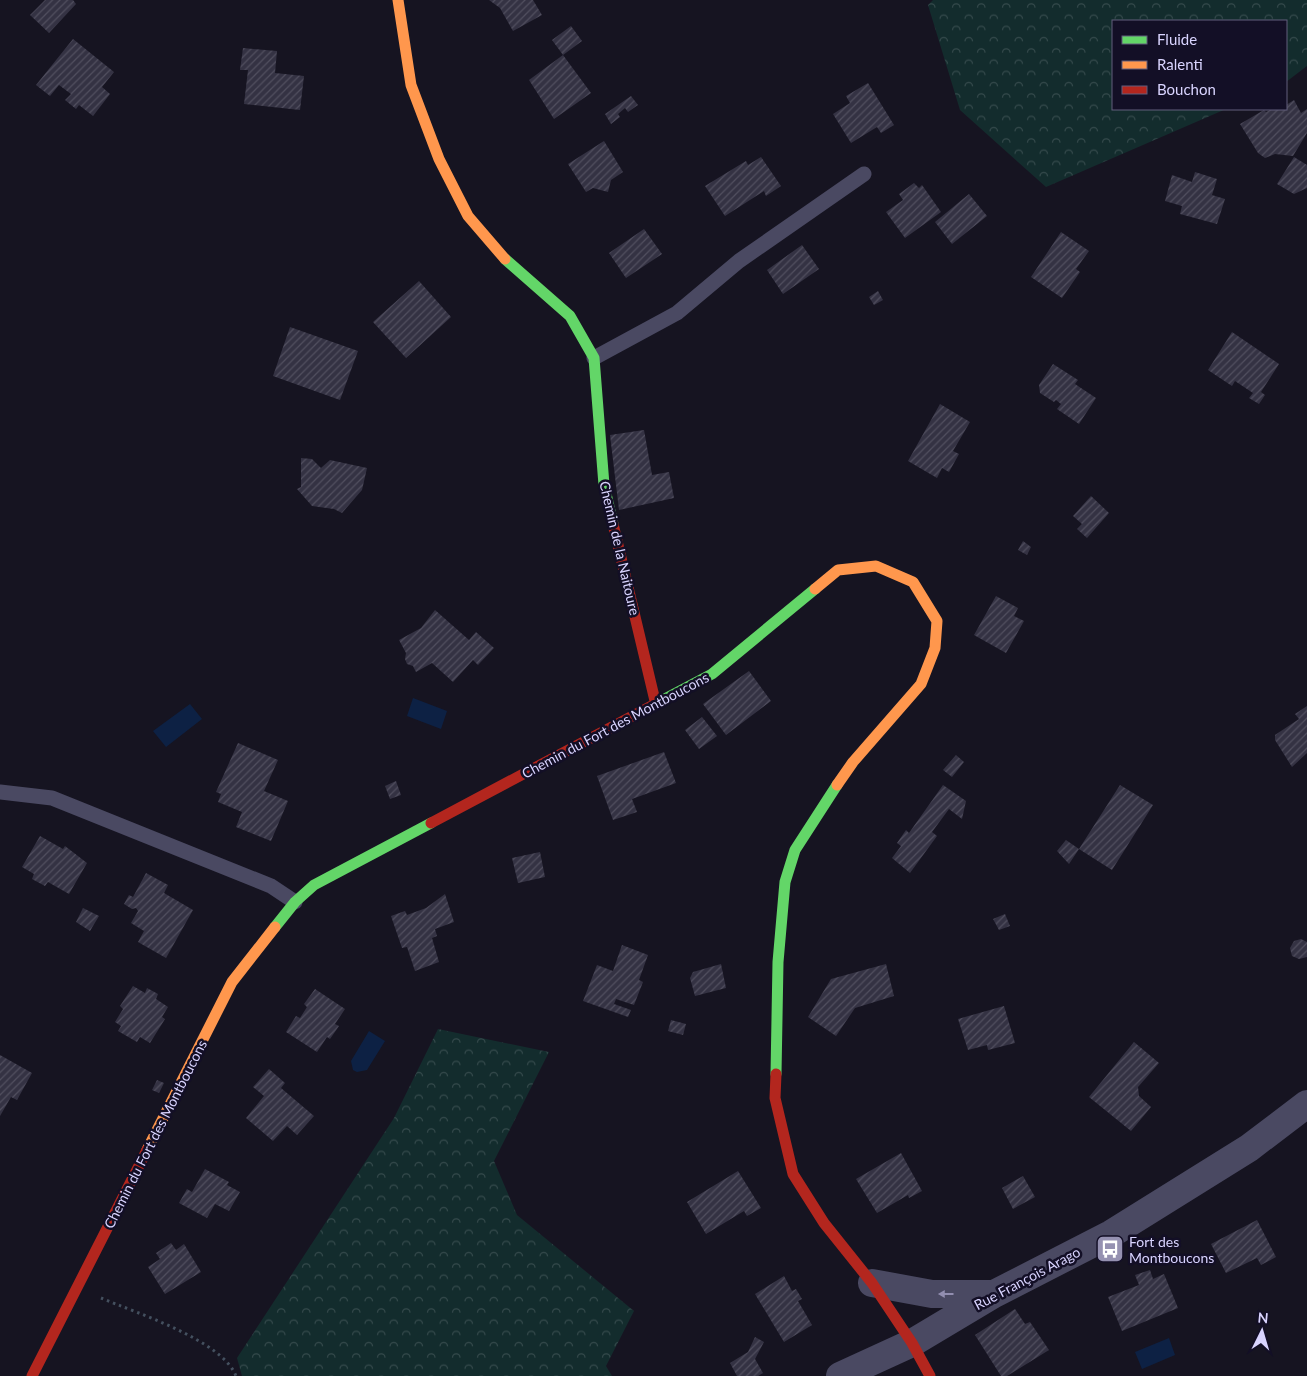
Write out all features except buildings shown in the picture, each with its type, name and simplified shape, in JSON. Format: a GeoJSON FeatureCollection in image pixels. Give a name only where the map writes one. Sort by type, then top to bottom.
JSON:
{"type":"FeatureCollection","features":[{"type":"Feature","properties":{"kind":"street","name":"Chemin de la Naitoure"},"geometry":{"type":"LineString","coordinates":[[398,0],[412,85],[439,159],[468,216],[504,257],[570,316],[594,358],[604,484],[656,705]]}},
{"type":"Feature","properties":{"kind":"street","name":"Chemin du Fort des Montboucons"},"geometry":{"type":"LineString","coordinates":[[32,1376],[232,982],[295,902],[314,885],[712,674],[838,570],[876,566],[913,582],[937,621],[935,648],[921,684],[853,762],[815,816],[795,850],[785,882],[778,962],[775,1098],[793,1174],[824,1223],[872,1283],[912,1343],[930,1376]]}},
{"type":"Feature","properties":{"kind":"street","name":"Rue François Arago"},"geometry":{"type":"LineString","coordinates":[[840,1376],[912,1343],[994,1294],[1111,1234],[1249,1148],[1307,1104]]}},
{"type":"Feature","properties":{"kind":"street"},"geometry":{"type":"LineString","coordinates":[[872,1283],[932,1294],[994,1294]]}},
{"type":"Feature","properties":{"kind":"lane"},"geometry":{"type":"LineString","coordinates":[[594,358],[677,313],[739,261],[864,174]]}},
{"type":"Feature","properties":{"kind":"lane"},"geometry":{"type":"LineString","coordinates":[[0,792],[52,798],[271,886],[295,902]]}},
{"type":"Feature","properties":{"kind":"path"},"geometry":{"type":"LineString","coordinates":[[78,1288],[206,1343],[233,1368],[236,1376]]}},
{"type":"Feature","properties":{"kind":"green space"},"geometry":{"type":"Polygon","coordinates":[[[933,0],[1307,0],[1307,66],[1287,81],[1287,20],[1112,20],[1112,110],[1224,110],[1046,187],[960,110],[928,5],[933,0]]]}},
{"type":"Feature","properties":{"kind":"green space"},"geometry":{"type":"Polygon","coordinates":[[[438,1029],[549,1052],[494,1161],[517,1215],[634,1311],[606,1366],[612,1376],[242,1376],[237,1358],[394,1118],[438,1029]]]}},
{"type":"Feature","properties":{"kind":"water"},"geometry":{"type":"Polygon","coordinates":[[[413,698],[447,711],[441,729],[407,716],[413,698]]]}},
{"type":"Feature","properties":{"kind":"water"},"geometry":{"type":"Polygon","coordinates":[[[190,704],[202,719],[166,747],[153,731],[190,704]]]}},
{"type":"Feature","properties":{"kind":"water"},"geometry":{"type":"Polygon","coordinates":[[[369,1031],[385,1041],[367,1070],[357,1072],[353,1070],[351,1061],[369,1031]]]}},
{"type":"Feature","properties":{"kind":"water"},"geometry":{"type":"Polygon","coordinates":[[[1169,1338],[1175,1355],[1142,1369],[1135,1352],[1169,1338]]]}},
{"type":"Feature","properties":{"kind":"traffic: fast"},"geometry":{"type":"LineString","coordinates":[[505,259],[570,316],[594,358],[604,485],[613,524]]}},
{"type":"Feature","properties":{"kind":"traffic: fast"},"geometry":{"type":"LineString","coordinates":[[657,703],[712,674],[815,589]]}},
{"type":"Feature","properties":{"kind":"traffic: fast"},"geometry":{"type":"LineString","coordinates":[[776,1074],[778,962],[785,882],[795,850],[837,785]]}},
{"type":"Feature","properties":{"kind":"traffic: fast"},"geometry":{"type":"LineString","coordinates":[[275,927],[295,902],[314,885],[431,823]]}},
{"type":"Feature","properties":{"kind":"traffic: slow"},"geometry":{"type":"LineString","coordinates":[[398,0],[411,85],[439,159],[468,216],[505,259]]}},
{"type":"Feature","properties":{"kind":"traffic: slow"},"geometry":{"type":"LineString","coordinates":[[815,589],[838,570],[876,566],[913,582],[937,621],[935,648],[921,684],[853,762],[837,785]]}},
{"type":"Feature","properties":{"kind":"traffic: slow"},"geometry":{"type":"LineString","coordinates":[[147,1150],[232,982],[275,927]]}},
{"type":"Feature","properties":{"kind":"traffic: jam"},"geometry":{"type":"LineString","coordinates":[[613,524],[656,705]]}},
{"type":"Feature","properties":{"kind":"traffic: jam"},"geometry":{"type":"LineString","coordinates":[[431,823],[657,703]]}},
{"type":"Feature","properties":{"kind":"traffic: jam"},"geometry":{"type":"LineString","coordinates":[[776,1074],[775,1098],[793,1174],[824,1223],[872,1283],[912,1343],[930,1376]]}},
{"type":"Feature","properties":{"kind":"traffic: jam"},"geometry":{"type":"LineString","coordinates":[[32,1376],[147,1150]]}},
{"type":"Feature","properties":{"kind":"place","name":"Fort des Montboucons"},"geometry":{"type":"Point","coordinates":[1110,1249]}}]}
